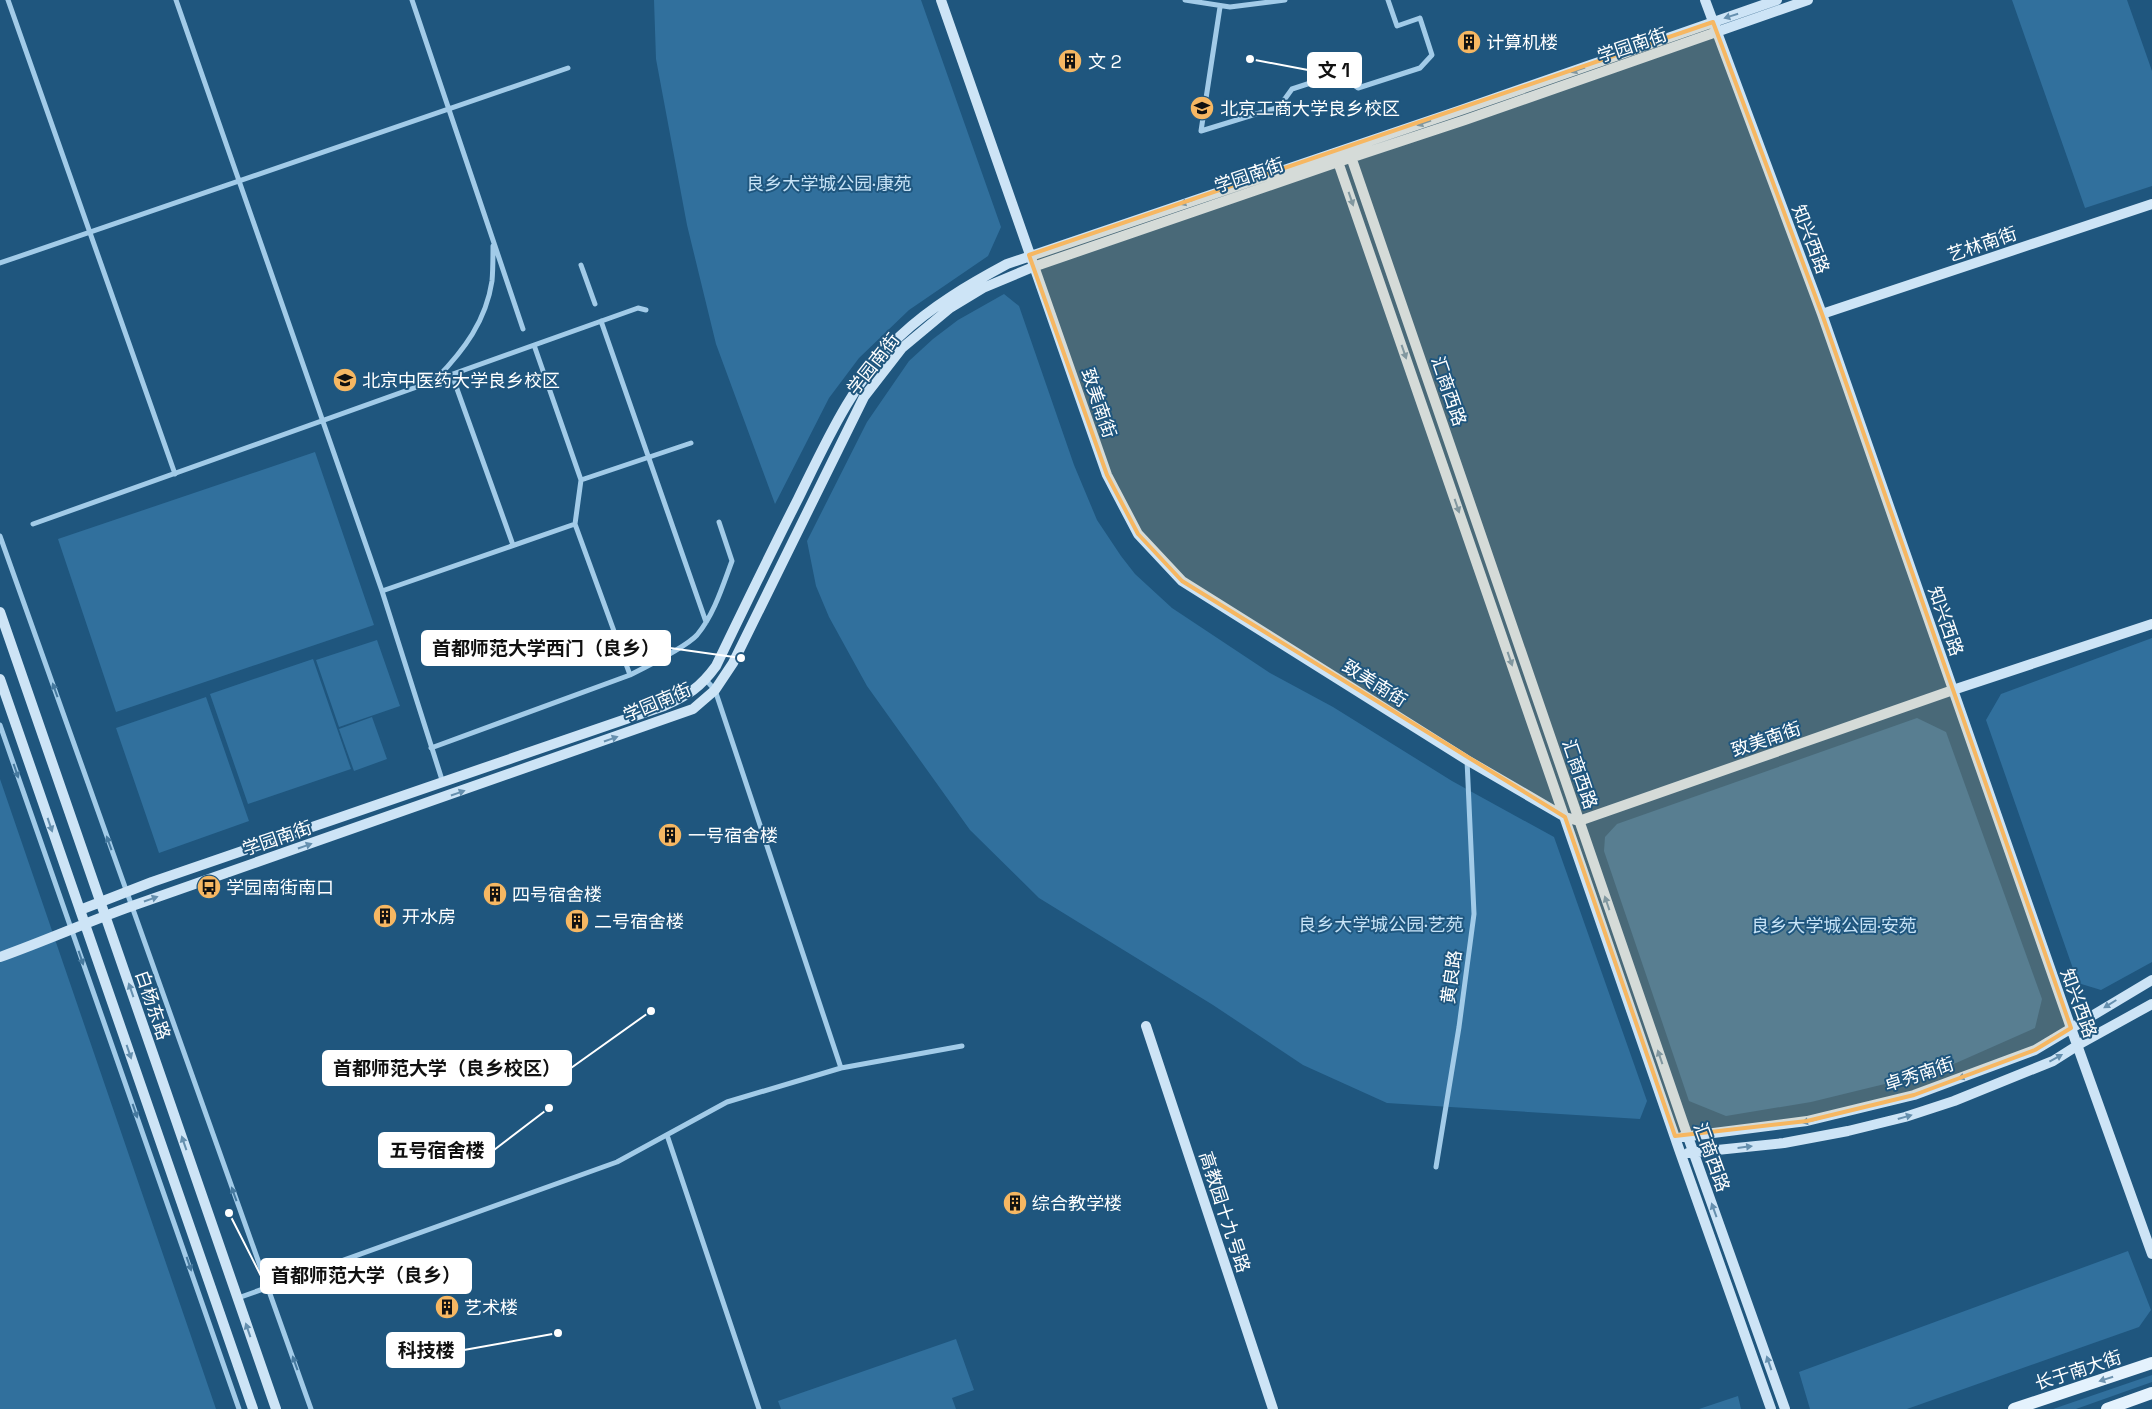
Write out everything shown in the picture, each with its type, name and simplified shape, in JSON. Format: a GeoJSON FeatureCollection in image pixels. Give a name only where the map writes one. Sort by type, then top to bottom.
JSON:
{"type":"FeatureCollection","features":[{"type":"Feature","properties":{"kind":"main road","name":"长于南大街"},"geometry":{"type":"LineString","coordinates":[[2014,1409],[2152,1364]]}},
{"type":"Feature","properties":{"kind":"main road"},"geometry":{"type":"LineString","coordinates":[[2107,1409],[2152,1394]]}},
{"type":"Feature","properties":{"kind":"street"},"geometry":{"type":"LineString","coordinates":[[8,0],[175,474]]}},
{"type":"Feature","properties":{"kind":"street"},"geometry":{"type":"LineString","coordinates":[[176,0],[382,591],[443,783]]}},
{"type":"Feature","properties":{"kind":"street"},"geometry":{"type":"LineString","coordinates":[[412,0],[523,329]]}},
{"type":"Feature","properties":{"kind":"street","name":"致美南街"},"geometry":{"type":"LineString","coordinates":[[941,0],[1107,475],[1138,534],[1182,581],[1467,760],[1565,817],[1579,821],[1953,690],[2152,624]]}},
{"type":"Feature","properties":{"kind":"street"},"geometry":{"type":"LineString","coordinates":[[1185,0],[1220,7],[1253,6],[1285,0]]}},
{"type":"Feature","properties":{"kind":"street"},"geometry":{"type":"LineString","coordinates":[[1220,7],[1201,131],[1279,107],[1292,89],[1338,74],[1358,88],[1420,68],[1432,55],[1420,18],[1397,26],[1388,0]]}},
{"type":"Feature","properties":{"kind":"street","name":"知兴西路"},"geometry":{"type":"LineString","coordinates":[[1704,0],[1822,314],[2070,1028],[2152,1254]]}},
{"type":"Feature","properties":{"kind":"street","name":"学园南街"},"geometry":{"type":"LineString","coordinates":[[1714,27],[1777,0]]}},
{"type":"Feature","properties":{"kind":"street","name":"学园南街"},"geometry":{"type":"LineString","coordinates":[[80,910],[664,706],[695,691],[716,666],[826,442],[846,406],[871,370],[899,337],[943,300],[1007,264],[1029,255],[1350,153],[1714,27],[1808,0]]}},
{"type":"Feature","properties":{"kind":"street"},"geometry":{"type":"LineString","coordinates":[[0,263],[568,68]]}},
{"type":"Feature","properties":{"kind":"street","name":"汇商西路"},"geometry":{"type":"LineString","coordinates":[[1350,153],[1688,1137],[1785,1409]]}},
{"type":"Feature","properties":{"kind":"street","name":"学园南街"},"geometry":{"type":"LineString","coordinates":[[0,957],[53,938],[84,923],[693,709],[715,690],[733,663],[864,397],[902,348],[950,308],[983,288],[1033,267],[1336,157]]}},
{"type":"Feature","properties":{"kind":"street","name":"汇商西路"},"geometry":{"type":"LineString","coordinates":[[1336,157],[1680,1152],[1771,1409]]}},
{"type":"Feature","properties":{"kind":"street","name":"艺林南街"},"geometry":{"type":"LineString","coordinates":[[1822,314],[2152,204]]}},
{"type":"Feature","properties":{"kind":"street"},"geometry":{"type":"LineString","coordinates":[[435,380],[468,344],[484,313],[492,281],[494,241]]}},
{"type":"Feature","properties":{"kind":"street"},"geometry":{"type":"LineString","coordinates":[[581,265],[595,304]]}},
{"type":"Feature","properties":{"kind":"street"},"geometry":{"type":"LineString","coordinates":[[33,524],[600,321],[638,308],[646,310]]}},
{"type":"Feature","properties":{"kind":"street"},"geometry":{"type":"LineString","coordinates":[[600,321],[706,622]]}},
{"type":"Feature","properties":{"kind":"street"},"geometry":{"type":"LineString","coordinates":[[534,345],[582,480],[575,524],[630,674]]}},
{"type":"Feature","properties":{"kind":"street"},"geometry":{"type":"LineString","coordinates":[[452,375],[513,545]]}},
{"type":"Feature","properties":{"kind":"street"},"geometry":{"type":"LineString","coordinates":[[582,480],[691,443]]}},
{"type":"Feature","properties":{"kind":"street"},"geometry":{"type":"LineString","coordinates":[[431,748],[630,674],[651,665],[696,637],[706,622],[723,587],[732,561],[719,522]]}},
{"type":"Feature","properties":{"kind":"street"},"geometry":{"type":"LineString","coordinates":[[382,591],[575,524]]}},
{"type":"Feature","properties":{"kind":"street"},"geometry":{"type":"LineString","coordinates":[[0,536],[311,1409]]}},
{"type":"Feature","properties":{"kind":"street","name":"白杨东路"},"geometry":{"type":"LineString","coordinates":[[0,612],[276,1409]]}},
{"type":"Feature","properties":{"kind":"street"},"geometry":{"type":"LineString","coordinates":[[0,680],[253,1409]]}},
{"type":"Feature","properties":{"kind":"street"},"geometry":{"type":"LineString","coordinates":[[706,680],[715,690],[840,1068]]}},
{"type":"Feature","properties":{"kind":"street"},"geometry":{"type":"LineString","coordinates":[[0,725],[239,1409]]}},
{"type":"Feature","properties":{"kind":"street","name":"黄良路"},"geometry":{"type":"LineString","coordinates":[[1436,1168],[1474,914],[1467,760]]}},
{"type":"Feature","properties":{"kind":"street","name":"卓秀南街"},"geometry":{"type":"LineString","coordinates":[[1675,1136],[1688,1137],[1807,1121],[1914,1095],[2035,1050],[2152,980]]}},
{"type":"Feature","properties":{"kind":"street","name":"卓秀南街"},"geometry":{"type":"LineString","coordinates":[[1680,1152],[1694,1153],[1784,1143],[1848,1131],[1904,1117],[1954,1101],[2053,1061],[2152,1004]]}},
{"type":"Feature","properties":{"kind":"street","name":"高教园十九号路"},"geometry":{"type":"LineString","coordinates":[[1146,1026],[1273,1409]]}},
{"type":"Feature","properties":{"kind":"street"},"geometry":{"type":"LineString","coordinates":[[237,1298],[617,1162],[727,1102],[840,1068],[962,1046]]}},
{"type":"Feature","properties":{"kind":"street"},"geometry":{"type":"LineString","coordinates":[[667,1135],[759,1409]]}},
{"type":"Feature","properties":{"kind":"highlighted area"},"geometry":{"type":"Polygon","coordinates":[[[1713,22],[1822,314],[2071,1028],[2035,1050],[1914,1095],[1807,1121],[1675,1136],[1565,817],[1182,581],[1138,534],[1107,475],[1029,255],[1713,22]]]}},
{"type":"Feature","properties":{"kind":"green space","name":"良乡大学城公园·康苑"},"geometry":{"type":"Polygon","coordinates":[[[654,0],[921,0],[1001,227],[988,256],[909,310],[859,358],[829,398],[775,504],[716,344],[687,225],[656,59],[654,0]]]}},
{"type":"Feature","properties":{"kind":"green space"},"geometry":{"type":"Polygon","coordinates":[[[2012,0],[2127,0],[2152,71],[2152,186],[2085,208],[2012,0]]]}},
{"type":"Feature","properties":{"kind":"green space","name":"良乡大学城公园·艺苑"},"geometry":{"type":"Polygon","coordinates":[[[1004,294],[1019,306],[1074,465],[1097,520],[1135,574],[1172,608],[1270,673],[1333,707],[1452,781],[1554,837],[1647,1101],[1640,1119],[1387,1103],[1303,1065],[1213,1005],[1039,898],[970,830],[867,686],[829,617],[816,586],[807,541],[867,422],[909,361],[958,320],[1004,294]]]}},
{"type":"Feature","properties":{"kind":"green space"},"geometry":{"type":"Polygon","coordinates":[[[315,452],[374,625],[116,712],[58,539],[315,452]]]}},
{"type":"Feature","properties":{"kind":"green space"},"geometry":{"type":"Polygon","coordinates":[[[2152,638],[2152,962],[2101,990],[2078,983],[1986,720],[2001,694],[2152,638]]]}},
{"type":"Feature","properties":{"kind":"green space"},"geometry":{"type":"Polygon","coordinates":[[[377,640],[400,706],[339,727],[316,660],[377,640]]]}},
{"type":"Feature","properties":{"kind":"green space"},"geometry":{"type":"Polygon","coordinates":[[[313,659],[351,769],[248,804],[210,694],[313,659]]]}},
{"type":"Feature","properties":{"kind":"green space"},"geometry":{"type":"Polygon","coordinates":[[[206,697],[249,821],[159,853],[116,728],[206,697]]]}},
{"type":"Feature","properties":{"kind":"green space"},"geometry":{"type":"Polygon","coordinates":[[[372,717],[387,759],[354,771],[339,729],[372,717]]]}},
{"type":"Feature","properties":{"kind":"green space","name":"良乡大学城公园·安苑"},"geometry":{"type":"Polygon","coordinates":[[[1917,718],[1946,732],[2042,999],[2035,1028],[1956,1063],[1897,1081],[1811,1102],[1726,1116],[1689,1101],[1604,851],[1605,837],[1617,824],[1917,718]]]}},
{"type":"Feature","properties":{"kind":"green space"},"geometry":{"type":"Polygon","coordinates":[[[0,779],[216,1409],[0,1409],[0,779]]]}},
{"type":"Feature","properties":{"kind":"green space"},"geometry":{"type":"Polygon","coordinates":[[[2128,1251],[2151,1310],[2139,1327],[1907,1409],[1810,1409],[1799,1372],[2128,1251]]]}},
{"type":"Feature","properties":{"kind":"green space"},"geometry":{"type":"Polygon","coordinates":[[[956,1339],[974,1390],[952,1398],[956,1409],[781,1409],[778,1401],[956,1339]]]}},
{"type":"Feature","properties":{"kind":"green space"},"geometry":{"type":"Polygon","coordinates":[[[2152,1375],[2152,1382],[2076,1409],[2053,1409],[2152,1375]]]}},
{"type":"Feature","properties":{"kind":"green space"},"geometry":{"type":"Polygon","coordinates":[[[1738,1396],[1741,1409],[1699,1409],[1738,1396]]]}},
{"type":"Feature","properties":{"kind":"place","name":"计算机楼"},"geometry":{"type":"Point","coordinates":[1469,42]}},
{"type":"Feature","properties":{"kind":"place","name":"文 1"},"geometry":{"type":"Point","coordinates":[1250,59]}},
{"type":"Feature","properties":{"kind":"place","name":"文 2"},"geometry":{"type":"Point","coordinates":[1070,61]}},
{"type":"Feature","properties":{"kind":"place","name":"北京工商大学良乡校区"},"geometry":{"type":"Point","coordinates":[1202,108]}},
{"type":"Feature","properties":{"kind":"place","name":"北京中医药大学良乡校区"},"geometry":{"type":"Point","coordinates":[345,380]}},
{"type":"Feature","properties":{"kind":"place","name":"首都师范大学西门（良乡）"},"geometry":{"type":"Point","coordinates":[741,658]}},
{"type":"Feature","properties":{"kind":"place","name":"一号宿舍楼"},"geometry":{"type":"Point","coordinates":[670,835]}},
{"type":"Feature","properties":{"kind":"place","name":"学园南街南口"},"geometry":{"type":"Point","coordinates":[209,887]}},
{"type":"Feature","properties":{"kind":"place","name":"四号宿舍楼"},"geometry":{"type":"Point","coordinates":[495,894]}},
{"type":"Feature","properties":{"kind":"place","name":"开水房"},"geometry":{"type":"Point","coordinates":[385,916]}},
{"type":"Feature","properties":{"kind":"place","name":"二号宿舍楼"},"geometry":{"type":"Point","coordinates":[577,921]}},
{"type":"Feature","properties":{"kind":"place","name":"首都师范大学（良乡校区）"},"geometry":{"type":"Point","coordinates":[651,1011]}},
{"type":"Feature","properties":{"kind":"place","name":"五号宿舍楼"},"geometry":{"type":"Point","coordinates":[549,1108]}},
{"type":"Feature","properties":{"kind":"place","name":"综合教学楼"},"geometry":{"type":"Point","coordinates":[1015,1203]}},
{"type":"Feature","properties":{"kind":"place","name":"首都师范大学（良乡）"},"geometry":{"type":"Point","coordinates":[229,1213]}},
{"type":"Feature","properties":{"kind":"place","name":"艺术楼"},"geometry":{"type":"Point","coordinates":[447,1307]}},
{"type":"Feature","properties":{"kind":"place","name":"科技楼"},"geometry":{"type":"Point","coordinates":[558,1333]}}]}
